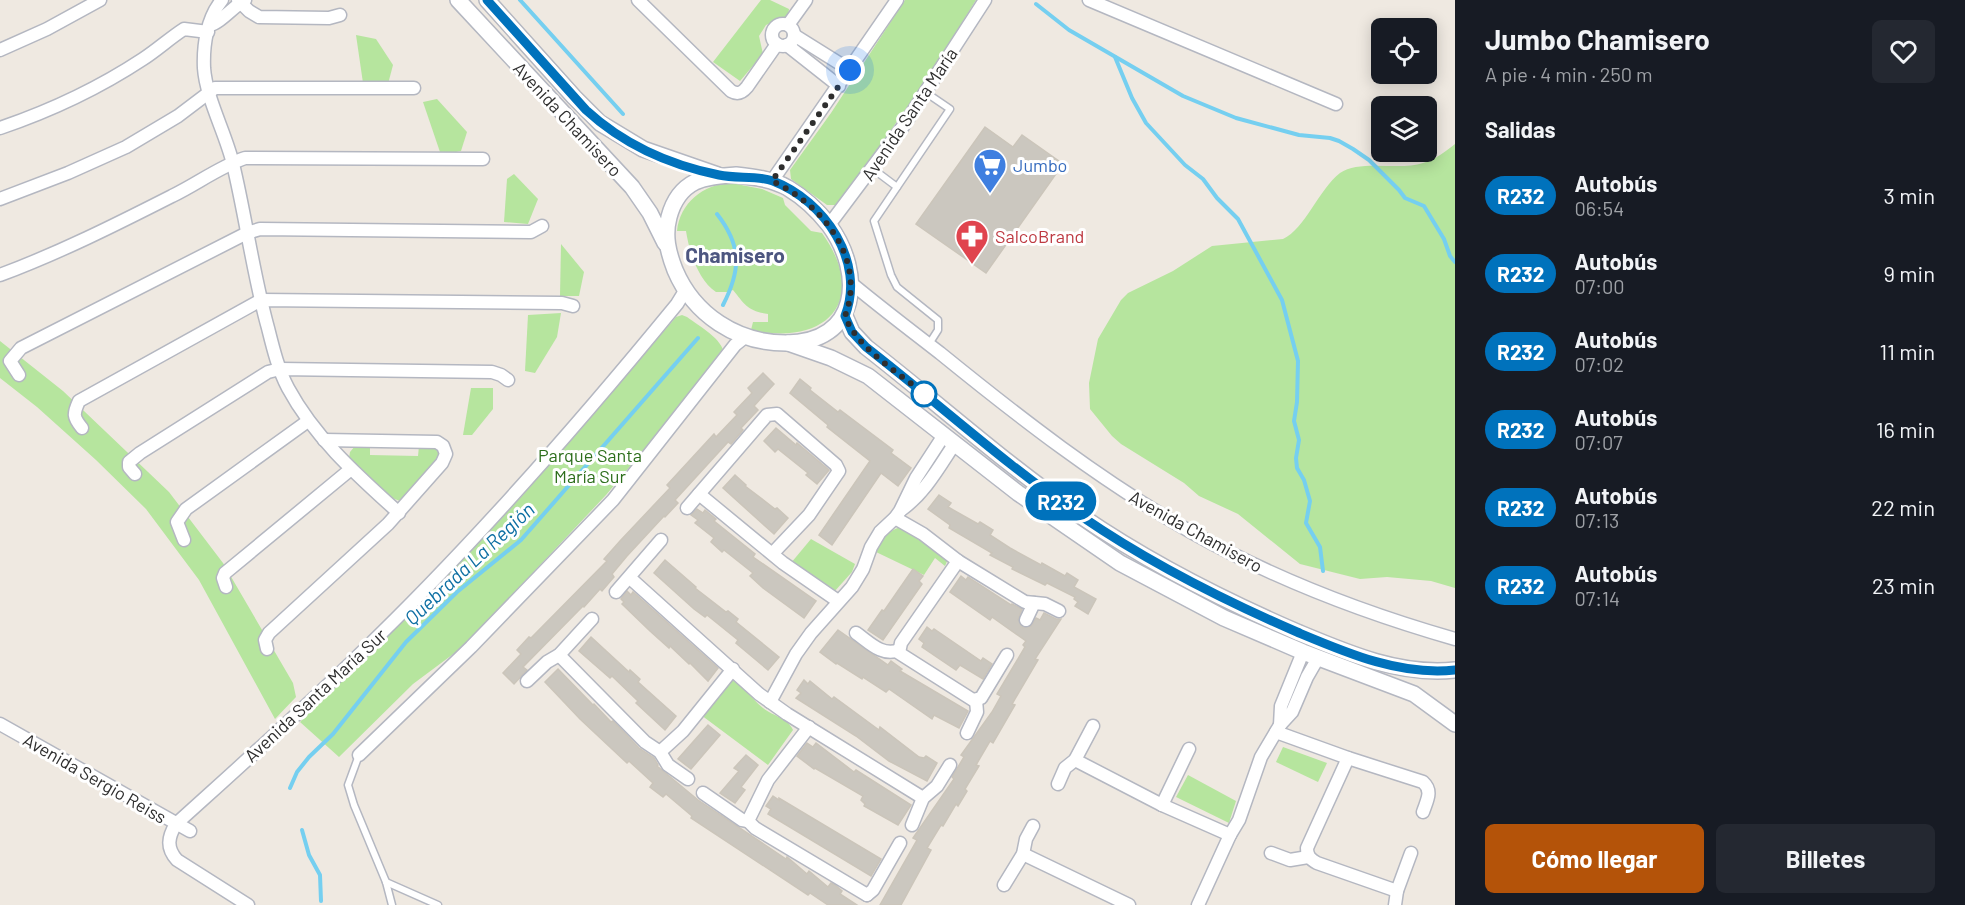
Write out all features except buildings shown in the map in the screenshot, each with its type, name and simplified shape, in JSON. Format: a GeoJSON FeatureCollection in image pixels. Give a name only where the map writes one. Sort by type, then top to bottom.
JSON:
{"type":"FeatureCollection","features":[{"type":"Feature","properties":{"kind":"street"},"geometry":{"type":"LineString","coordinates":[[0,50],[47,30],[100,0]]}},
{"type":"Feature","properties":{"kind":"street"},"geometry":{"type":"LineString","coordinates":[[222,0],[212,15],[204,57],[205,73],[233,162],[261,300],[280,369],[289,391],[308,421],[351,470],[399,513]]}},
{"type":"Feature","properties":{"kind":"street","name":"Avenida Chamisero"},"geometry":{"type":"LineString","coordinates":[[458,0],[632,187],[650,213],[667,246]]}},
{"type":"Feature","properties":{"kind":"street","name":"Avenida Chamisero"},"geometry":{"type":"LineString","coordinates":[[487,0],[600,123],[626,141],[643,149],[721,176]]}},
{"type":"Feature","properties":{"kind":"street"},"geometry":{"type":"LineString","coordinates":[[638,0],[731,91],[737,94],[747,87],[787,37],[806,0]]}},
{"type":"Feature","properties":{"kind":"street"},"geometry":{"type":"LineString","coordinates":[[772,181],[897,0]]}},
{"type":"Feature","properties":{"kind":"street","name":"Avenida Santa María"},"geometry":{"type":"LineString","coordinates":[[829,225],[873,169],[985,0]]}},
{"type":"Feature","properties":{"kind":"street"},"geometry":{"type":"LineString","coordinates":[[1089,0],[1336,104]]}},
{"type":"Feature","properties":{"kind":"street"},"geometry":{"type":"LineString","coordinates":[[0,128],[60,104],[103,83],[142,60],[184,29],[209,29],[241,1],[259,17],[329,18],[340,15]]}},
{"type":"Feature","properties":{"kind":"street"},"geometry":{"type":"LineString","coordinates":[[787,37],[850,70]]}},
{"type":"Feature","properties":{"kind":"street"},"geometry":{"type":"LineString","coordinates":[[787,37],[839,86]]}},
{"type":"Feature","properties":{"kind":"street"},"geometry":{"type":"LineString","coordinates":[[0,199],[68,174],[126,147],[178,116],[215,88],[386,90],[414,88]]}},
{"type":"Feature","properties":{"kind":"street"},"geometry":{"type":"LineString","coordinates":[[0,275],[91,238],[233,162],[245,158],[483,159]]}},
{"type":"Feature","properties":{"kind":"street"},"geometry":{"type":"LineString","coordinates":[[721,176],[750,176],[772,181],[800,196],[829,225],[843,249],[851,283],[850,302],[845,316],[833,328],[820,336],[800,342],[761,342],[745,337],[714,321],[685,291],[667,246],[668,220],[679,194],[694,183],[721,176]]}},
{"type":"Feature","properties":{"kind":"street"},"geometry":{"type":"LineString","coordinates":[[19,375],[10,361],[21,348],[247,233],[260,229],[531,232],[543,226]]}},
{"type":"Feature","properties":{"kind":"street","name":"Avenida Chamisero"},"geometry":{"type":"LineString","coordinates":[[851,283],[1062,450],[1190,532],[1258,566],[1331,597],[1396,621],[1455,639]]}},
{"type":"Feature","properties":{"kind":"street","name":"Avenida Santa María Sur"},"geometry":{"type":"LineString","coordinates":[[176,824],[357,657],[446,566],[564,438],[685,291]]}},
{"type":"Feature","properties":{"kind":"street"},"geometry":{"type":"LineString","coordinates":[[82,428],[73,413],[79,401],[261,300],[562,303],[573,306]]}},
{"type":"Feature","properties":{"kind":"street"},"geometry":{"type":"LineString","coordinates":[[845,316],[852,332],[866,347],[1031,479],[1081,516],[1128,546],[1241,608],[1355,655],[1403,668],[1425,671],[1455,670]]}},
{"type":"Feature","properties":{"kind":"street"},"geometry":{"type":"LineString","coordinates":[[359,755],[471,647],[613,500],[735,345],[745,337]]}},
{"type":"Feature","properties":{"kind":"street"},"geometry":{"type":"LineString","coordinates":[[788,343],[831,358],[868,376],[1018,493],[1120,562],[1224,618],[1303,652],[1414,694],[1455,724]]}},
{"type":"Feature","properties":{"kind":"street"},"geometry":{"type":"LineString","coordinates":[[135,474],[129,467],[129,462],[140,453],[268,372],[280,369],[492,372],[508,380]]}},
{"type":"Feature","properties":{"kind":"street"},"geometry":{"type":"LineString","coordinates":[[687,508],[767,415],[777,414],[836,465],[839,471],[808,515],[773,553]]}},
{"type":"Feature","properties":{"kind":"street"},"geometry":{"type":"LineString","coordinates":[[184,540],[177,522],[186,509],[308,421]]}},
{"type":"Feature","properties":{"kind":"street"},"geometry":{"type":"LineString","coordinates":[[770,702],[796,654],[858,578],[880,532],[898,514],[916,478],[950,439]]}},
{"type":"Feature","properties":{"kind":"street"},"geometry":{"type":"LineString","coordinates":[[267,649],[265,640],[269,633],[399,513],[443,462],[446,454],[443,446],[434,442],[324,440]]}},
{"type":"Feature","properties":{"kind":"street"},"geometry":{"type":"LineString","coordinates":[[226,587],[223,578],[225,573],[351,470]]}},
{"type":"Feature","properties":{"kind":"street"},"geometry":{"type":"LineString","coordinates":[[699,494],[783,562],[838,601]]}},
{"type":"Feature","properties":{"kind":"street"},"geometry":{"type":"LineString","coordinates":[[898,514],[958,561],[1025,602],[1045,604],[1059,610]]}},
{"type":"Feature","properties":{"kind":"street"},"geometry":{"type":"LineString","coordinates":[[616,592],[661,540]]}},
{"type":"Feature","properties":{"kind":"street"},"geometry":{"type":"LineString","coordinates":[[899,650],[919,615],[958,561]]}},
{"type":"Feature","properties":{"kind":"street"},"geometry":{"type":"LineString","coordinates":[[630,578],[770,702],[923,798]]}},
{"type":"Feature","properties":{"kind":"street"},"geometry":{"type":"LineString","coordinates":[[1026,620],[1034,603]]}},
{"type":"Feature","properties":{"kind":"street"},"geometry":{"type":"LineString","coordinates":[[527,681],[559,654],[592,619]]}},
{"type":"Feature","properties":{"kind":"street"},"geometry":{"type":"LineString","coordinates":[[856,633],[882,651],[890,653],[899,650]]}},
{"type":"Feature","properties":{"kind":"street"},"geometry":{"type":"LineString","coordinates":[[899,650],[904,657],[970,699],[976,700],[984,694],[1007,655]]}},
{"type":"Feature","properties":{"kind":"street"},"geometry":{"type":"LineString","coordinates":[[1278,728],[1281,705],[1303,652]]}},
{"type":"Feature","properties":{"kind":"street"},"geometry":{"type":"LineString","coordinates":[[559,654],[645,742],[660,752],[668,765],[688,779]]}},
{"type":"Feature","properties":{"kind":"street"},"geometry":{"type":"LineString","coordinates":[[1198,905],[1248,800],[1261,757],[1278,728],[1292,712],[1318,658]]}},
{"type":"Feature","properties":{"kind":"street"},"geometry":{"type":"LineString","coordinates":[[660,752],[683,731],[733,669]]}},
{"type":"Feature","properties":{"kind":"street"},"geometry":{"type":"LineString","coordinates":[[968,733],[977,712],[976,700]]}},
{"type":"Feature","properties":{"kind":"street","name":"Avenida Sergio Reiss"},"geometry":{"type":"LineString","coordinates":[[0,724],[190,831]]}},
{"type":"Feature","properties":{"kind":"street"},"geometry":{"type":"LineString","coordinates":[[1058,784],[1065,768],[1075,760],[1093,726]]}},
{"type":"Feature","properties":{"kind":"street"},"geometry":{"type":"LineString","coordinates":[[748,821],[768,780],[809,727]]}},
{"type":"Feature","properties":{"kind":"street"},"geometry":{"type":"LineString","coordinates":[[1278,728],[1348,758],[1423,782],[1429,794],[1424,812]]}},
{"type":"Feature","properties":{"kind":"street"},"geometry":{"type":"LineString","coordinates":[[1162,805],[1189,750]]}},
{"type":"Feature","properties":{"kind":"street"},"geometry":{"type":"LineString","coordinates":[[1308,857],[1307,848],[1348,758]]}},
{"type":"Feature","properties":{"kind":"street"},"geometry":{"type":"LineString","coordinates":[[1075,760],[1162,805],[1230,835]]}},
{"type":"Feature","properties":{"kind":"street"},"geometry":{"type":"LineString","coordinates":[[912,825],[923,798],[937,786],[950,765]]}},
{"type":"Feature","properties":{"kind":"street"},"geometry":{"type":"LineString","coordinates":[[703,793],[868,900],[900,843]]}},
{"type":"Feature","properties":{"kind":"street"},"geometry":{"type":"LineString","coordinates":[[176,824],[170,832],[169,843],[171,852],[177,860],[248,905]]}},
{"type":"Feature","properties":{"kind":"street"},"geometry":{"type":"LineString","coordinates":[[1004,885],[1023,854],[1026,839],[1033,826]]}},
{"type":"Feature","properties":{"kind":"street"},"geometry":{"type":"LineString","coordinates":[[1271,853],[1290,860],[1308,857],[1317,863],[1397,891]]}},
{"type":"Feature","properties":{"kind":"street"},"geometry":{"type":"LineString","coordinates":[[1395,905],[1397,891],[1411,853]]}},
{"type":"Feature","properties":{"kind":"street"},"geometry":{"type":"LineString","coordinates":[[1023,854],[1129,905]]}},
{"type":"Feature","properties":{"kind":"lane"},"geometry":{"type":"LineString","coordinates":[[925,92],[950,109],[874,221],[897,287],[938,320],[938,330],[929,345]]}},
{"type":"Feature","properties":{"kind":"lane"},"geometry":{"type":"LineString","coordinates":[[873,169],[897,187]]}},
{"type":"Feature","properties":{"kind":"lane"},"geometry":{"type":"LineString","coordinates":[[359,755],[348,785],[386,882],[392,905]]}},
{"type":"Feature","properties":{"kind":"lane"},"geometry":{"type":"LineString","coordinates":[[386,882],[438,905]]}},
{"type":"Feature","properties":{"kind":"green space"},"geometry":{"type":"Polygon","coordinates":[[[761,0],[770,0],[789,9],[788,16],[766,25],[759,36],[763,54],[740,81],[713,62],[761,0]]]}},
{"type":"Feature","properties":{"kind":"green space"},"geometry":{"type":"Polygon","coordinates":[[[905,0],[976,0],[930,74],[843,199],[835,205],[827,205],[791,179],[790,170],[831,113],[905,0]]]}},
{"type":"Feature","properties":{"kind":"green space"},"geometry":{"type":"Polygon","coordinates":[[[356,35],[376,39],[393,65],[388,84],[363,83],[356,35]]]}},
{"type":"Feature","properties":{"kind":"green space"},"geometry":{"type":"Polygon","coordinates":[[[437,99],[467,132],[461,151],[441,155],[423,102],[437,99]]]}},
{"type":"Feature","properties":{"kind":"green space"},"geometry":{"type":"Polygon","coordinates":[[[1455,144],[1455,588],[1431,581],[1387,577],[1360,579],[1300,564],[1238,514],[1199,496],[1184,483],[1121,444],[1090,409],[1089,383],[1098,339],[1121,300],[1128,293],[1173,271],[1212,246],[1283,239],[1298,227],[1332,180],[1348,169],[1437,162],[1437,157],[1455,144]]]}},
{"type":"Feature","properties":{"kind":"green space"},"geometry":{"type":"Polygon","coordinates":[[[514,174],[538,199],[528,224],[504,222],[507,179],[514,174]]]}},
{"type":"Feature","properties":{"kind":"green space"},"geometry":{"type":"Polygon","coordinates":[[[731,183],[762,189],[783,198],[785,205],[811,231],[822,233],[836,257],[842,279],[841,298],[833,313],[820,324],[801,331],[778,333],[751,330],[753,322],[768,322],[768,314],[748,306],[733,290],[716,292],[699,273],[689,247],[686,231],[677,231],[679,221],[688,204],[702,191],[731,183]]]}},
{"type":"Feature","properties":{"kind":"green space"},"geometry":{"type":"Polygon","coordinates":[[[561,244],[584,272],[579,296],[560,296],[561,244]]]}},
{"type":"Feature","properties":{"kind":"green space"},"geometry":{"type":"Polygon","coordinates":[[[561,313],[557,337],[535,373],[525,371],[528,315],[561,313]]]}},
{"type":"Feature","properties":{"kind":"green space","name":"Parque Santa María Sur"},"geometry":{"type":"Polygon","coordinates":[[[682,315],[710,333],[723,348],[724,354],[606,495],[464,646],[413,684],[339,757],[300,722],[522,496],[676,317],[682,315]]]}},
{"type":"Feature","properties":{"kind":"green space"},"geometry":{"type":"Polygon","coordinates":[[[0,341],[63,391],[169,492],[223,563],[293,683],[296,697],[275,719],[199,580],[146,509],[37,407],[0,378],[0,341]]]}},
{"type":"Feature","properties":{"kind":"green space"},"geometry":{"type":"Polygon","coordinates":[[[471,388],[493,388],[493,409],[472,435],[463,435],[471,388]]]}},
{"type":"Feature","properties":{"kind":"green space"},"geometry":{"type":"Polygon","coordinates":[[[355,446],[370,446],[370,455],[418,456],[419,446],[433,446],[438,451],[438,460],[400,501],[392,498],[349,458],[355,446]]]}},
{"type":"Feature","properties":{"kind":"green space"},"geometry":{"type":"Polygon","coordinates":[[[904,527],[948,559],[945,566],[935,558],[924,575],[876,552],[890,532],[904,527]]]}},
{"type":"Feature","properties":{"kind":"green space"},"geometry":{"type":"Polygon","coordinates":[[[811,539],[855,564],[852,572],[834,592],[791,563],[811,539]]]}},
{"type":"Feature","properties":{"kind":"green space"},"geometry":{"type":"Polygon","coordinates":[[[730,679],[763,708],[788,723],[793,730],[768,765],[701,715],[730,679]]]}},
{"type":"Feature","properties":{"kind":"green space"},"geometry":{"type":"Polygon","coordinates":[[[1283,747],[1327,763],[1318,782],[1276,762],[1283,747]]]}},
{"type":"Feature","properties":{"kind":"green space"},"geometry":{"type":"Polygon","coordinates":[[[1188,775],[1236,801],[1229,823],[1176,797],[1188,775]]]}},
{"type":"Feature","properties":{"kind":"waterway","name":"Quebrada La Región"},"geometry":{"type":"LineString","coordinates":[[520,0],[623,114]]}},
{"type":"Feature","properties":{"kind":"waterway"},"geometry":{"type":"LineString","coordinates":[[1036,4],[1069,30],[1183,96],[1236,118],[1299,135],[1330,138],[1353,149],[1369,160],[1405,198],[1424,206],[1455,262]]}},
{"type":"Feature","properties":{"kind":"waterway"},"geometry":{"type":"LineString","coordinates":[[1115,57],[1132,98],[1146,123],[1185,165],[1203,179],[1217,198],[1238,219],[1282,300],[1298,361],[1294,421],[1299,440],[1297,468],[1304,480],[1310,501],[1306,523],[1320,547],[1323,571]]}},
{"type":"Feature","properties":{"kind":"waterway","name":"Quebrada La Región"},"geometry":{"type":"LineString","coordinates":[[717,214],[731,237],[736,258],[733,281],[723,305]]}},
{"type":"Feature","properties":{"kind":"waterway","name":"Quebrada La Región"},"geometry":{"type":"LineString","coordinates":[[290,788],[297,772],[333,734],[406,642],[457,592],[521,540],[698,338]]}},
{"type":"Feature","properties":{"kind":"waterway","name":"Quebrada La Región"},"geometry":{"type":"LineString","coordinates":[[302,830],[309,855],[320,875],[321,901]]}},
{"type":"Feature","properties":{"kind":"bus line","name":"R232"},"geometry":{"type":"LineString","coordinates":[[487,0],[586,110],[626,141],[661,157],[721,176],[750,176],[772,181],[800,196],[829,225],[843,249],[851,283],[850,302],[845,316],[855,336],[1005,459],[1081,516],[1128,546],[1241,608],[1320,642],[1355,655],[1403,668],[1432,671],[1455,670]]}},
{"type":"Feature","properties":{"kind":"place","name":"Jumbo"},"geometry":{"type":"Point","coordinates":[990,194]}},
{"type":"Feature","properties":{"kind":"place","name":"SalcoBrand"},"geometry":{"type":"Point","coordinates":[972,265]}},
{"type":"Feature","properties":{"kind":"district","name":"Chamisero"},"geometry":{"type":"Point","coordinates":[735,254]}},
{"type":"Feature","properties":{"kind":"route"},"geometry":{"type":"LineString","coordinates":[[850,70],[772,181],[788,188],[813,208],[829,225],[843,249],[851,283],[850,302],[845,316],[852,332],[866,347],[930,398],[924,394]]}}]}
